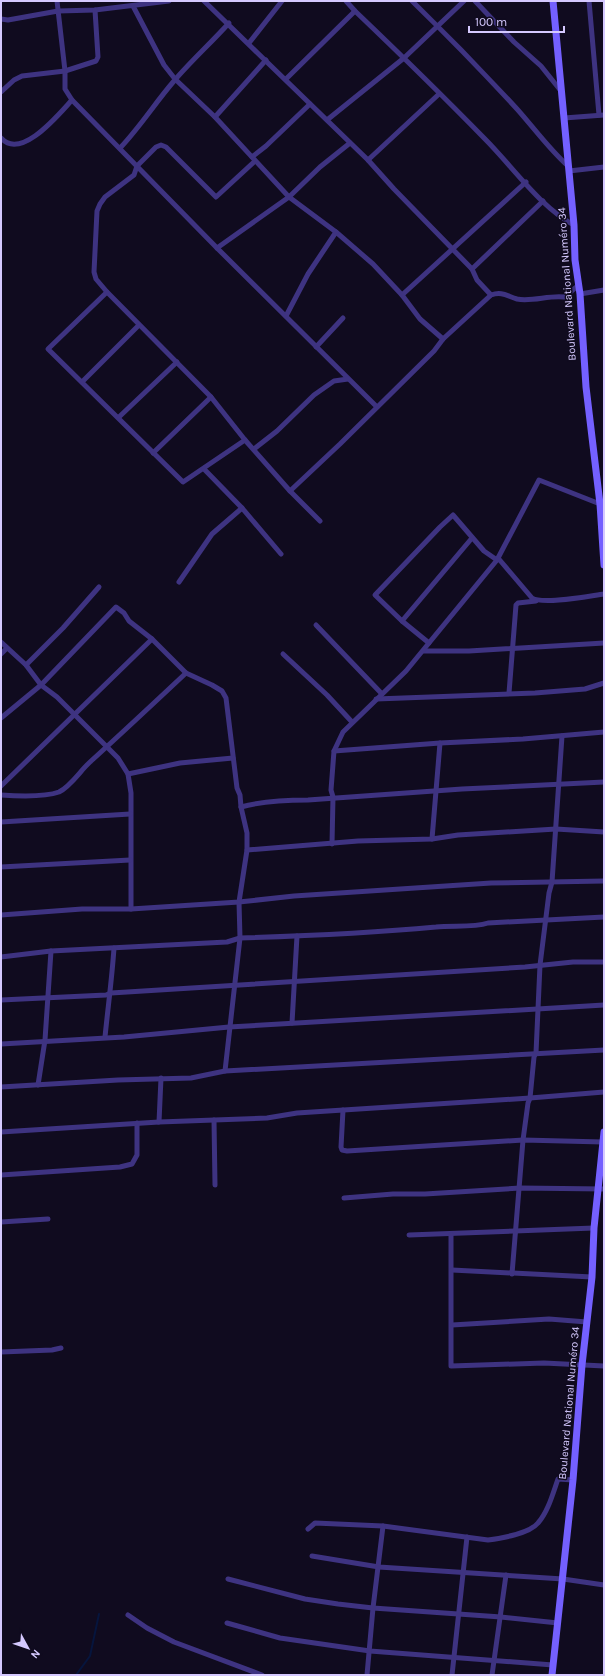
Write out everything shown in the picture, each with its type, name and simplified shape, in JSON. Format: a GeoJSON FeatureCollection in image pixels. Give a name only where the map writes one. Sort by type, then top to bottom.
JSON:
{"type":"FeatureCollection","features":[{"type":"Feature","properties":{"kind":"main road","name":"Boulevard National Numéro 34"},"geometry":{"type":"LineString","coordinates":[[553,1],[574,225],[575,260],[580,294],[586,387],[600,504],[604,565]]}},
{"type":"Feature","properties":{"kind":"main road","name":"Boulevard National Numéro 34"},"geometry":{"type":"LineString","coordinates":[[552,1675],[573,1480],[582,1365],[592,1277],[594,1228],[601,1188],[604,1132]]}},
{"type":"Feature","properties":{"kind":"street"},"geometry":{"type":"LineString","coordinates":[[57,1],[65,71],[65,89],[72,100],[216,248],[377,407]]}},
{"type":"Feature","properties":{"kind":"street"},"geometry":{"type":"LineString","coordinates":[[1,19],[8,20],[58,11],[95,10],[169,1]]}},
{"type":"Feature","properties":{"kind":"street"},"geometry":{"type":"LineString","coordinates":[[205,1],[368,160],[394,189],[472,269],[477,280],[491,295]]}},
{"type":"Feature","properties":{"kind":"street"},"geometry":{"type":"LineString","coordinates":[[249,43],[282,1]]}},
{"type":"Feature","properties":{"kind":"street"},"geometry":{"type":"LineString","coordinates":[[346,1],[355,12],[486,139],[543,202],[565,220],[574,225]]}},
{"type":"Feature","properties":{"kind":"street"},"geometry":{"type":"LineString","coordinates":[[412,1],[510,101],[555,155],[569,168],[604,167]]}},
{"type":"Feature","properties":{"kind":"street"},"geometry":{"type":"LineString","coordinates":[[327,120],[404,58],[464,1]]}},
{"type":"Feature","properties":{"kind":"street"},"geometry":{"type":"LineString","coordinates":[[475,1],[514,42],[541,66],[561,91]]}},
{"type":"Feature","properties":{"kind":"street"},"geometry":{"type":"LineString","coordinates":[[564,118],[602,115],[589,1]]}},
{"type":"Feature","properties":{"kind":"street"},"geometry":{"type":"LineString","coordinates":[[133,6],[164,66],[175,79],[215,117],[289,197],[336,232],[373,264],[402,295],[420,319],[443,339]]}},
{"type":"Feature","properties":{"kind":"street"},"geometry":{"type":"LineString","coordinates":[[1,92],[14,80],[22,76],[65,71],[96,61],[98,57],[95,10]]}},
{"type":"Feature","properties":{"kind":"street"},"geometry":{"type":"LineString","coordinates":[[286,79],[355,12]]}},
{"type":"Feature","properties":{"kind":"street"},"geometry":{"type":"LineString","coordinates":[[120,148],[139,127],[153,106],[175,79],[229,24]]}},
{"type":"Feature","properties":{"kind":"street"},"geometry":{"type":"LineString","coordinates":[[215,117],[266,60]]}},
{"type":"Feature","properties":{"kind":"street"},"geometry":{"type":"LineString","coordinates":[[368,160],[439,94]]}},
{"type":"Feature","properties":{"kind":"street"},"geometry":{"type":"LineString","coordinates":[[1,138],[5,143],[13,145],[21,144],[33,138],[54,120],[72,100]]}},
{"type":"Feature","properties":{"kind":"street"},"geometry":{"type":"LineString","coordinates":[[310,104],[216,197],[166,147],[162,145],[156,147],[137,166],[134,175],[105,197],[100,204],[97,211],[94,272],[96,279],[106,292],[211,397],[245,440],[290,491],[320,521]]}},
{"type":"Feature","properties":{"kind":"street"},"geometry":{"type":"LineString","coordinates":[[216,248],[289,197],[320,167],[350,143]]}},
{"type":"Feature","properties":{"kind":"street"},"geometry":{"type":"LineString","coordinates":[[402,295],[526,182]]}},
{"type":"Feature","properties":{"kind":"street"},"geometry":{"type":"LineString","coordinates":[[472,269],[543,202]]}},
{"type":"Feature","properties":{"kind":"street"},"geometry":{"type":"LineString","coordinates":[[286,316],[308,274],[336,232]]}},
{"type":"Feature","properties":{"kind":"street"},"geometry":{"type":"LineString","coordinates":[[290,491],[434,351],[443,339],[491,295],[498,292],[518,299],[555,296],[564,297],[579,285]]}},
{"type":"Feature","properties":{"kind":"street"},"geometry":{"type":"LineString","coordinates":[[580,294],[604,290]]}},
{"type":"Feature","properties":{"kind":"street"},"geometry":{"type":"LineString","coordinates":[[106,292],[48,349],[183,482],[245,440]]}},
{"type":"Feature","properties":{"kind":"street"},"geometry":{"type":"LineString","coordinates":[[316,347],[343,318]]}},
{"type":"Feature","properties":{"kind":"street"},"geometry":{"type":"LineString","coordinates":[[82,382],[139,325]]}},
{"type":"Feature","properties":{"kind":"street"},"geometry":{"type":"LineString","coordinates":[[118,417],[177,362]]}},
{"type":"Feature","properties":{"kind":"street"},"geometry":{"type":"LineString","coordinates":[[254,449],[277,431],[314,395],[334,381],[348,379]]}},
{"type":"Feature","properties":{"kind":"street"},"geometry":{"type":"LineString","coordinates":[[153,453],[211,397]]}},
{"type":"Feature","properties":{"kind":"street"},"geometry":{"type":"LineString","coordinates":[[204,469],[242,508],[281,554]]}},
{"type":"Feature","properties":{"kind":"street"},"geometry":{"type":"LineString","coordinates":[[332,844],[333,797],[331,790],[334,751],[343,732],[406,671],[424,651],[498,559],[539,480],[600,504]]}},
{"type":"Feature","properties":{"kind":"street"},"geometry":{"type":"LineString","coordinates":[[178,582],[212,534],[242,508]]}},
{"type":"Feature","properties":{"kind":"street"},"geometry":{"type":"LineString","coordinates":[[429,643],[402,621],[375,595],[453,515],[484,551],[498,559],[536,601]]}},
{"type":"Feature","properties":{"kind":"street"},"geometry":{"type":"LineString","coordinates":[[402,621],[472,538]]}},
{"type":"Feature","properties":{"kind":"street"},"geometry":{"type":"LineString","coordinates":[[26,665],[63,628],[99,587]]}},
{"type":"Feature","properties":{"kind":"street"},"geometry":{"type":"LineString","coordinates":[[509,693],[514,647],[516,605],[518,603],[604,594]]}},
{"type":"Feature","properties":{"kind":"street"},"geometry":{"type":"LineString","coordinates":[[1,718],[41,685],[116,607],[124,613],[129,621],[152,639],[186,673],[222,691],[226,698],[237,788],[240,795],[247,833],[247,850],[239,902],[240,938],[225,1071]]}},
{"type":"Feature","properties":{"kind":"street"},"geometry":{"type":"LineString","coordinates":[[316,625],[382,694]]}},
{"type":"Feature","properties":{"kind":"street"},"geometry":{"type":"LineString","coordinates":[[1,786],[152,639]]}},
{"type":"Feature","properties":{"kind":"street"},"geometry":{"type":"LineString","coordinates":[[1,642],[26,665],[41,685],[57,697],[74,716],[118,758],[128,774],[131,793],[131,909]]}},
{"type":"Feature","properties":{"kind":"street"},"geometry":{"type":"LineString","coordinates":[[424,651],[469,651],[514,647],[604,643]]}},
{"type":"Feature","properties":{"kind":"street"},"geometry":{"type":"LineString","coordinates":[[1,654],[7,648]]}},
{"type":"Feature","properties":{"kind":"street"},"geometry":{"type":"LineString","coordinates":[[283,654],[327,695],[352,722]]}},
{"type":"Feature","properties":{"kind":"street"},"geometry":{"type":"LineString","coordinates":[[1,795],[25,796],[59,792],[108,748],[186,673]]}},
{"type":"Feature","properties":{"kind":"street"},"geometry":{"type":"LineString","coordinates":[[376,699],[535,693],[585,689],[604,683]]}},
{"type":"Feature","properties":{"kind":"street"},"geometry":{"type":"LineString","coordinates":[[334,751],[440,743],[523,739],[604,732]]}},
{"type":"Feature","properties":{"kind":"street"},"geometry":{"type":"LineString","coordinates":[[512,1274],[515,1235],[517,1231],[523,1140],[530,1098],[534,1057],[536,1053],[540,965],[549,893],[552,882],[560,784],[562,736]]}},
{"type":"Feature","properties":{"kind":"street"},"geometry":{"type":"LineString","coordinates":[[432,839],[440,743]]}},
{"type":"Feature","properties":{"kind":"street"},"geometry":{"type":"LineString","coordinates":[[128,774],[180,763],[233,758]]}},
{"type":"Feature","properties":{"kind":"street"},"geometry":{"type":"LineString","coordinates":[[241,807],[267,801],[273,802],[333,797],[604,782]]}},
{"type":"Feature","properties":{"kind":"street"},"geometry":{"type":"LineString","coordinates":[[1,822],[130,814]]}},
{"type":"Feature","properties":{"kind":"street"},"geometry":{"type":"LineString","coordinates":[[247,850],[358,842],[432,839],[458,835],[556,829],[604,832]]}},
{"type":"Feature","properties":{"kind":"street"},"geometry":{"type":"LineString","coordinates":[[1,867],[130,860]]}},
{"type":"Feature","properties":{"kind":"street"},"geometry":{"type":"LineString","coordinates":[[1,916],[82,909],[131,909],[239,902],[333,893],[491,883],[604,881]]}},
{"type":"Feature","properties":{"kind":"street"},"geometry":{"type":"LineString","coordinates":[[1,957],[51,951],[227,942],[240,938],[350,934],[455,925],[479,926],[488,923],[604,917]]}},
{"type":"Feature","properties":{"kind":"street"},"geometry":{"type":"LineString","coordinates":[[292,1023],[297,936]]}},
{"type":"Feature","properties":{"kind":"street"},"geometry":{"type":"LineString","coordinates":[[105,1037],[108,1006],[111,993],[114,948]]}},
{"type":"Feature","properties":{"kind":"street"},"geometry":{"type":"LineString","coordinates":[[38,1085],[45,1040],[51,951]]}},
{"type":"Feature","properties":{"kind":"street"},"geometry":{"type":"LineString","coordinates":[[1,1000],[106,995],[111,993],[234,984],[604,962]]}},
{"type":"Feature","properties":{"kind":"street"},"geometry":{"type":"LineString","coordinates":[[1,1044],[45,1040],[124,1037],[230,1027],[538,1007],[604,1005]]}},
{"type":"Feature","properties":{"kind":"street"},"geometry":{"type":"LineString","coordinates":[[1,1087],[161,1078],[191,1078],[225,1071],[431,1058],[511,1056],[536,1053],[604,1050]]}},
{"type":"Feature","properties":{"kind":"street"},"geometry":{"type":"LineString","coordinates":[[159,1122],[161,1078]]}},
{"type":"Feature","properties":{"kind":"street"},"geometry":{"type":"LineString","coordinates":[[1,1132],[137,1123],[267,1118],[297,1113],[604,1092]]}},
{"type":"Feature","properties":{"kind":"street"},"geometry":{"type":"LineString","coordinates":[[343,1110],[341,1147],[342,1150],[347,1151],[523,1140],[603,1142]]}},
{"type":"Feature","properties":{"kind":"street"},"geometry":{"type":"LineString","coordinates":[[214,1120],[215,1185]]}},
{"type":"Feature","properties":{"kind":"street"},"geometry":{"type":"LineString","coordinates":[[1,1174],[120,1167],[132,1164],[136,1155],[137,1123]]}},
{"type":"Feature","properties":{"kind":"street"},"geometry":{"type":"LineString","coordinates":[[344,1198],[393,1194],[425,1194],[520,1188],[601,1188]]}},
{"type":"Feature","properties":{"kind":"street"},"geometry":{"type":"LineString","coordinates":[[1,1222],[48,1219]]}},
{"type":"Feature","properties":{"kind":"street"},"geometry":{"type":"LineString","coordinates":[[409,1235],[451,1235],[594,1228]]}},
{"type":"Feature","properties":{"kind":"street"},"geometry":{"type":"LineString","coordinates":[[451,1235],[451,1366],[544,1363],[604,1366]]}},
{"type":"Feature","properties":{"kind":"street"},"geometry":{"type":"LineString","coordinates":[[452,1270],[592,1277]]}},
{"type":"Feature","properties":{"kind":"street"},"geometry":{"type":"LineString","coordinates":[[452,1325],[549,1319],[587,1322]]}},
{"type":"Feature","properties":{"kind":"street"},"geometry":{"type":"LineString","coordinates":[[1,1352],[52,1350],[61,1348]]}},
{"type":"Feature","properties":{"kind":"street"},"geometry":{"type":"LineString","coordinates":[[308,1529],[315,1523],[383,1526],[467,1538],[488,1540],[503,1538],[533,1527],[538,1523],[544,1514],[558,1480],[573,1480]]}},
{"type":"Feature","properties":{"kind":"street"},"geometry":{"type":"LineString","coordinates":[[366,1675],[370,1651],[373,1608],[383,1526]]}},
{"type":"Feature","properties":{"kind":"street"},"geometry":{"type":"LineString","coordinates":[[452,1675],[467,1538]]}},
{"type":"Feature","properties":{"kind":"street"},"geometry":{"type":"LineString","coordinates":[[312,1556],[379,1567],[563,1579],[604,1585]]}},
{"type":"Feature","properties":{"kind":"street"},"geometry":{"type":"LineString","coordinates":[[492,1675],[506,1575]]}},
{"type":"Feature","properties":{"kind":"street"},"geometry":{"type":"LineString","coordinates":[[228,1579],[305,1599],[373,1608],[501,1617],[558,1623]]}},
{"type":"Feature","properties":{"kind":"street"},"geometry":{"type":"LineString","coordinates":[[128,1615],[147,1628],[174,1642],[262,1675]]}},
{"type":"Feature","properties":{"kind":"street"},"geometry":{"type":"LineString","coordinates":[[227,1623],[280,1638],[370,1651],[553,1664]]}},
{"type":"Feature","properties":{"kind":"waterway"},"geometry":{"type":"LineString","coordinates":[[76,1675],[90,1656],[99,1614]]}}]}
